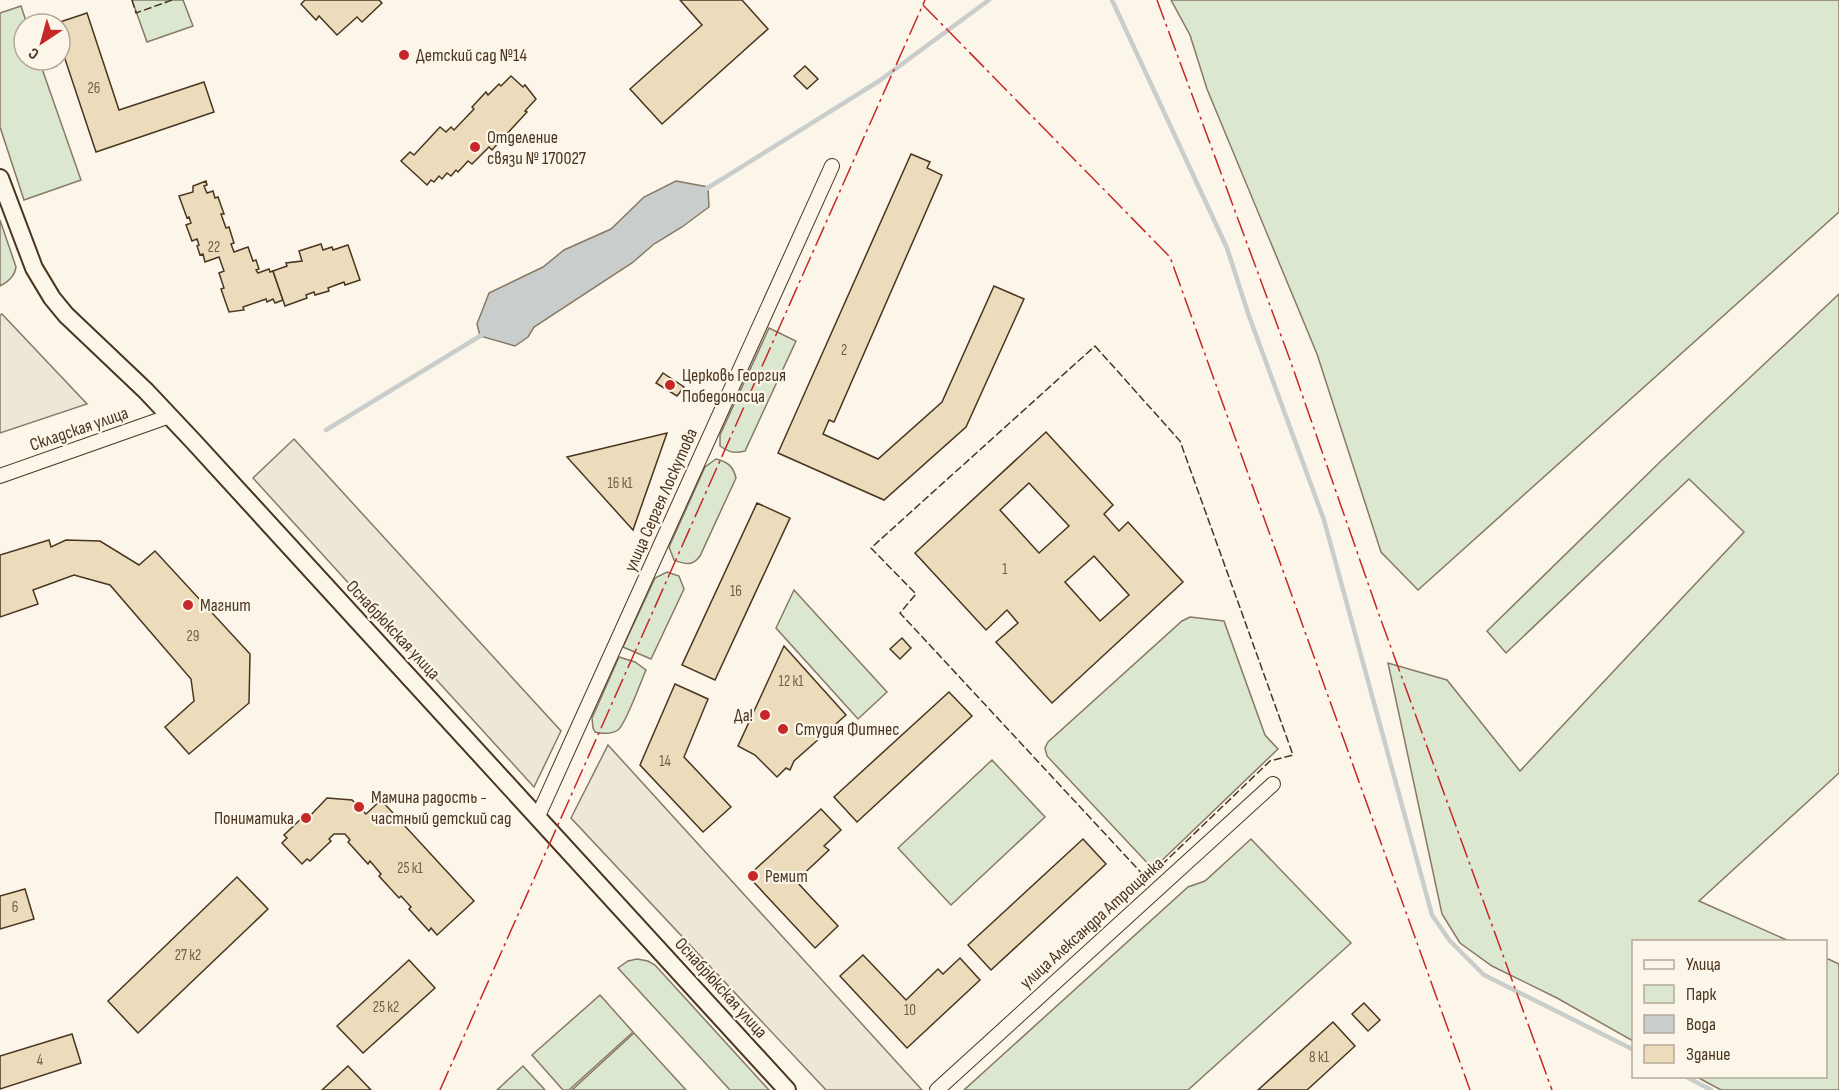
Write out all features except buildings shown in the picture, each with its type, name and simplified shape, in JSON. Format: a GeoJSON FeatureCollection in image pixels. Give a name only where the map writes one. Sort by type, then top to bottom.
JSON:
{"type":"FeatureCollection","features":[{"type":"Feature","properties":{"kind":"street","name":"улица Сергея Лоскутова"},"geometry":{"type":"LineString","coordinates":[[538,816],[832,166]]}},
{"type":"Feature","properties":{"kind":"street","name":"Оснабрюкская улица"},"geometry":{"type":"LineString","coordinates":[[0,178],[34,268],[52,298],[66,315],[170,416],[787,1090]]}},
{"type":"Feature","properties":{"kind":"street","name":"Складская улица"},"geometry":{"type":"LineString","coordinates":[[0,476],[170,416]]}},
{"type":"Feature","properties":{"kind":"street","name":"улица Александра Атрощанка"},"geometry":{"type":"LineString","coordinates":[[937,1090],[1273,784]]}},
{"type":"Feature","properties":{"kind":"green space"},"geometry":{"type":"Polygon","coordinates":[[[132,0],[183,0],[193,26],[147,42],[132,0]]]}},
{"type":"Feature","properties":{"kind":"green space"},"geometry":{"type":"Polygon","coordinates":[[[1171,0],[1839,0],[1839,212],[1418,590],[1381,552],[1317,354],[1207,89],[1190,35],[1171,0]]]}},
{"type":"Feature","properties":{"kind":"green space"},"geometry":{"type":"Polygon","coordinates":[[[21,6],[23,12],[12,12],[12,72],[43,72],[81,180],[24,200],[0,127],[0,13],[21,6]]]}},
{"type":"Feature","properties":{"kind":"green space"},"geometry":{"type":"Polygon","coordinates":[[[0,220],[16,267],[11,278],[0,286],[0,220]]]}},
{"type":"Feature","properties":{"kind":"green space"},"geometry":{"type":"Polygon","coordinates":[[[1839,294],[1839,773],[1699,901],[1787,940],[1632,940],[1632,1040],[1557,998],[1492,966],[1460,943],[1442,914],[1388,663],[1447,680],[1520,771],[1744,532],[1689,479],[1506,653],[1487,631],[1662,460],[1839,294]]]}},
{"type":"Feature","properties":{"kind":"green space"},"geometry":{"type":"Polygon","coordinates":[[[769,328],[796,341],[745,451],[729,451],[720,446],[720,435],[769,328]]]}},
{"type":"Feature","properties":{"kind":"green space"},"geometry":{"type":"Polygon","coordinates":[[[716,459],[729,465],[736,478],[700,556],[694,562],[682,563],[674,560],[669,547],[705,467],[716,459]]]}},
{"type":"Feature","properties":{"kind":"green space"},"geometry":{"type":"Polygon","coordinates":[[[667,572],[679,576],[684,589],[651,659],[623,647],[655,578],[667,572]]]}},
{"type":"Feature","properties":{"kind":"green space"},"geometry":{"type":"Polygon","coordinates":[[[794,590],[887,692],[858,719],[776,628],[794,590]]]}},
{"type":"Feature","properties":{"kind":"green space"},"geometry":{"type":"Polygon","coordinates":[[[1190,617],[1224,621],[1265,735],[1278,749],[1153,869],[1047,756],[1045,748],[1048,742],[1182,621],[1190,617]]]}},
{"type":"Feature","properties":{"kind":"green space"},"geometry":{"type":"Polygon","coordinates":[[[619,657],[635,662],[646,670],[629,711],[618,730],[595,732],[592,718],[619,657]]]}},
{"type":"Feature","properties":{"kind":"green space"},"geometry":{"type":"Polygon","coordinates":[[[992,760],[1045,817],[951,905],[898,848],[992,760]]]}},
{"type":"Feature","properties":{"kind":"green space"},"geometry":{"type":"Polygon","coordinates":[[[1251,839],[1351,943],[1188,1090],[964,1090],[1188,887],[1205,881],[1251,839]]]}},
{"type":"Feature","properties":{"kind":"green space"},"geometry":{"type":"Polygon","coordinates":[[[1827,958],[1839,964],[1839,1090],[1721,1090],[1699,1078],[1827,1078],[1827,958]]]}},
{"type":"Feature","properties":{"kind":"green space"},"geometry":{"type":"Polygon","coordinates":[[[637,959],[655,965],[769,1090],[730,1090],[618,968],[628,961],[637,959]]]}},
{"type":"Feature","properties":{"kind":"green space"},"geometry":{"type":"Polygon","coordinates":[[[600,995],[633,1032],[569,1090],[563,1090],[532,1055],[600,995]]]}},
{"type":"Feature","properties":{"kind":"green space"},"geometry":{"type":"Polygon","coordinates":[[[634,1033],[686,1090],[572,1090],[634,1033]]]}},
{"type":"Feature","properties":{"kind":"green space"},"geometry":{"type":"Polygon","coordinates":[[[523,1066],[545,1090],[497,1090],[523,1066]]]}},
{"type":"Feature","properties":{"kind":"shaded area"},"geometry":{"type":"Polygon","coordinates":[[[2,314],[87,404],[0,433],[0,315],[2,314]]]}},
{"type":"Feature","properties":{"kind":"shaded area"},"geometry":{"type":"Polygon","coordinates":[[[294,439],[561,731],[534,787],[253,478],[294,439]]]}},
{"type":"Feature","properties":{"kind":"shaded area"},"geometry":{"type":"Polygon","coordinates":[[[608,745],[922,1090],[826,1090],[571,818],[608,745]]]}},
{"type":"Feature","properties":{"kind":"water"},"geometry":{"type":"Polygon","coordinates":[[[676,181],[708,187],[709,207],[654,244],[632,263],[534,327],[528,337],[515,346],[480,336],[477,324],[489,293],[543,267],[564,250],[611,229],[644,197],[676,181]]]}},
{"type":"Feature","properties":{"kind":"waterway"},"geometry":{"type":"LineString","coordinates":[[706,189],[879,81],[989,0]]}},
{"type":"Feature","properties":{"kind":"waterway"},"geometry":{"type":"LineString","coordinates":[[1112,0],[1227,248],[1249,316],[1324,520],[1432,915],[1450,941],[1484,975],[1632,1049]]}},
{"type":"Feature","properties":{"kind":"waterway"},"geometry":{"type":"LineString","coordinates":[[326,430],[485,333]]}},
{"type":"Feature","properties":{"kind":"waterway"},"geometry":{"type":"LineString","coordinates":[[1689,1078],[1711,1090]]}},
{"type":"Feature","properties":{"kind":"fence"},"geometry":{"type":"LineString","coordinates":[[132,0],[136,13],[172,0]]}},
{"type":"Feature","properties":{"kind":"fence"},"geometry":{"type":"LineString","coordinates":[[1095,346],[1180,441],[1293,755],[1270,761],[1147,879],[900,613],[916,594],[871,548],[1095,346]]}},
{"type":"Feature","properties":{"kind":"power"},"geometry":{"type":"LineString","coordinates":[[440,1090],[925,0]]}},
{"type":"Feature","properties":{"kind":"power"},"geometry":{"type":"LineString","coordinates":[[1157,0],[1289,357],[1377,609],[1552,1090]]}},
{"type":"Feature","properties":{"kind":"power"},"geometry":{"type":"LineString","coordinates":[[923,5],[1170,257],[1470,1090]]}},
{"type":"Feature","properties":{"kind":"place","name":"Детский сад №14"},"geometry":{"type":"Point","coordinates":[404,55]}},
{"type":"Feature","properties":{"kind":"place","name":"Отделение связи № 170027"},"geometry":{"type":"Point","coordinates":[475,147]}},
{"type":"Feature","properties":{"kind":"place","name":"Церковь Георгия Победоносца"},"geometry":{"type":"Point","coordinates":[670,385]}},
{"type":"Feature","properties":{"kind":"place","name":"Магнит"},"geometry":{"type":"Point","coordinates":[188,605]}},
{"type":"Feature","properties":{"kind":"place","name":"Да!"},"geometry":{"type":"Point","coordinates":[765,715]}},
{"type":"Feature","properties":{"kind":"place","name":"Студия Фитнес"},"geometry":{"type":"Point","coordinates":[783,729]}},
{"type":"Feature","properties":{"kind":"place","name":"Мамина радость - частный детский сад"},"geometry":{"type":"Point","coordinates":[359,807]}},
{"type":"Feature","properties":{"kind":"place","name":"Пониматика"},"geometry":{"type":"Point","coordinates":[306,818]}},
{"type":"Feature","properties":{"kind":"place","name":"Ремит"},"geometry":{"type":"Point","coordinates":[753,876]}}]}
